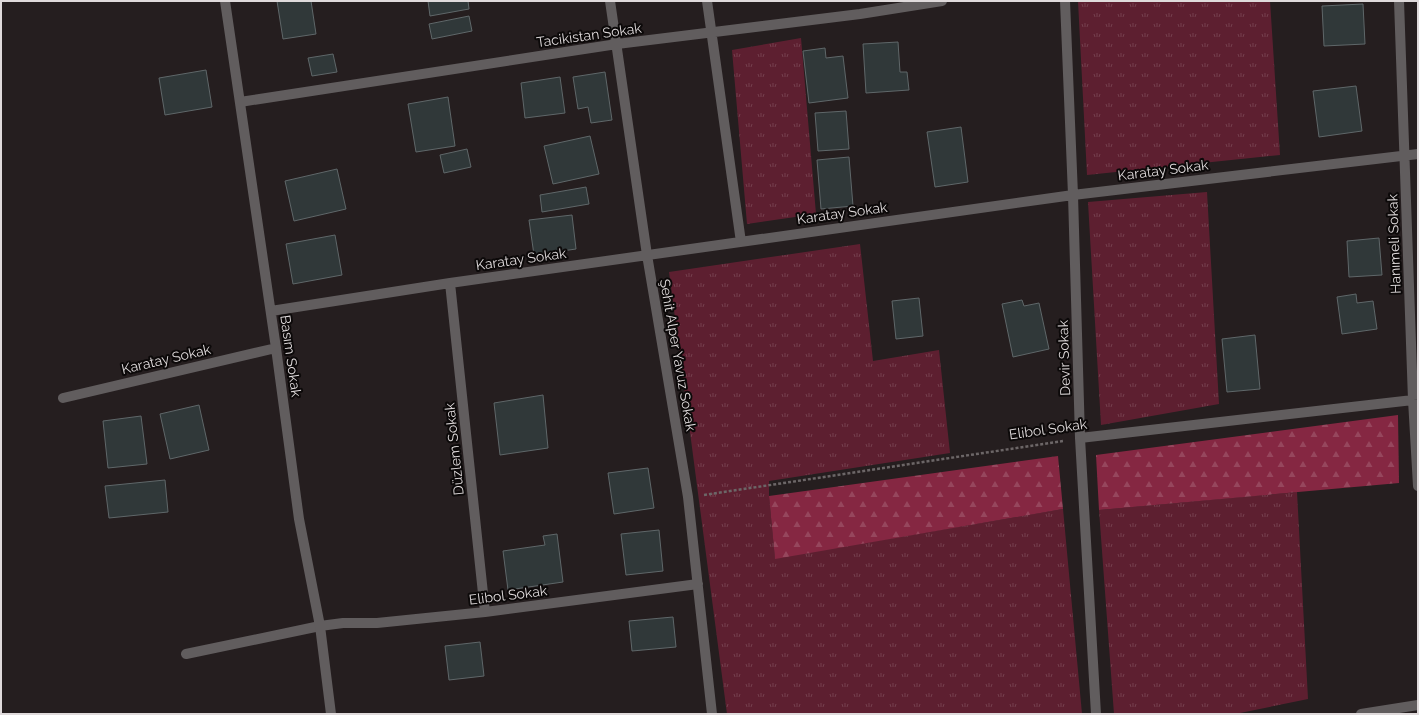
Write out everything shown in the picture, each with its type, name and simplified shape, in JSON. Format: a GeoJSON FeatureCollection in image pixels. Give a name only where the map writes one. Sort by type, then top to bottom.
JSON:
{"type":"FeatureCollection","features":[{"type":"Feature","properties":{"kind":"street","name":"Basım Sokak"},"geometry":{"type":"LineString","coordinates":[[225,1],[271,311],[299,519],[320,626],[331,714]]}},
{"type":"Feature","properties":{"kind":"street","name":"Şehit Alper Yavuz Sokak"},"geometry":{"type":"LineString","coordinates":[[610,1],[646,255],[688,497],[712,714]]}},
{"type":"Feature","properties":{"kind":"street"},"geometry":{"type":"LineString","coordinates":[[707,1],[741,242]]}},
{"type":"Feature","properties":{"kind":"street","name":"Tacikistan Sokak"},"geometry":{"type":"LineString","coordinates":[[240,102],[617,44],[860,14],[942,1]]}},
{"type":"Feature","properties":{"kind":"street","name":"Devir Sokak"},"geometry":{"type":"LineString","coordinates":[[1065,1],[1073,195],[1080,438],[1096,714]]}},
{"type":"Feature","properties":{"kind":"street","name":"Hanımeli Sokak"},"geometry":{"type":"LineString","coordinates":[[1399,1],[1413,400],[1418,486]]}},
{"type":"Feature","properties":{"kind":"street","name":"Karatay Sokak"},"geometry":{"type":"LineString","coordinates":[[271,311],[450,283],[1073,195],[1418,154]]}},
{"type":"Feature","properties":{"kind":"street","name":"Düzlem Sokak"},"geometry":{"type":"LineString","coordinates":[[450,283],[485,612]]}},
{"type":"Feature","properties":{"kind":"street","name":"Karatay Sokak"},"geometry":{"type":"LineString","coordinates":[[63,398],[276,348]]}},
{"type":"Feature","properties":{"kind":"street","name":"Elibol Sokak"},"geometry":{"type":"LineString","coordinates":[[1080,438],[1413,400]]}},
{"type":"Feature","properties":{"kind":"street","name":"Elibol Sokak"},"geometry":{"type":"LineString","coordinates":[[186,654],[320,626],[485,612],[698,584]]}},
{"type":"Feature","properties":{"kind":"street"},"geometry":{"type":"LineString","coordinates":[[1361,714],[1418,704]]}},
{"type":"Feature","properties":{"kind":"path","name":"Elibol Sokak"},"geometry":{"type":"LineString","coordinates":[[688,497],[1080,438]]}},
{"type":"Feature","properties":{"kind":"green space"},"geometry":{"type":"Polygon","coordinates":[[[1078,1],[1270,1],[1280,155],[1087,175],[1078,1]]]}},
{"type":"Feature","properties":{"kind":"green space"},"geometry":{"type":"Polygon","coordinates":[[[801,38],[816,214],[747,224],[732,50],[801,38]]]}},
{"type":"Feature","properties":{"kind":"green space"},"geometry":{"type":"Polygon","coordinates":[[[1207,192],[1219,404],[1101,425],[1088,202],[1207,192]]]}},
{"type":"Feature","properties":{"kind":"green space"},"geometry":{"type":"Polygon","coordinates":[[[860,244],[873,361],[939,350],[950,453],[769,481],[775,558],[1063,509],[1082,714],[727,714],[669,272],[860,244]]]}},
{"type":"Feature","properties":{"kind":"green space"},"geometry":{"type":"Polygon","coordinates":[[[1398,415],[1399,483],[1099,510],[1096,455],[1398,415]]]}},
{"type":"Feature","properties":{"kind":"green space"},"geometry":{"type":"Polygon","coordinates":[[[1058,456],[1063,509],[775,559],[769,496],[1058,456]]]}},
{"type":"Feature","properties":{"kind":"green space"},"geometry":{"type":"Polygon","coordinates":[[[1297,492],[1308,699],[1235,714],[1114,714],[1099,510],[1297,492]]]}},
{"type":"Feature","properties":{"kind":"building"},"geometry":{"type":"Polygon","coordinates":[[[277,1],[311,1],[316,34],[283,39],[277,1]]]}},
{"type":"Feature","properties":{"kind":"building"},"geometry":{"type":"Polygon","coordinates":[[[428,1],[468,1],[469,9],[430,16],[428,1]]]}},
{"type":"Feature","properties":{"kind":"building"},"geometry":{"type":"Polygon","coordinates":[[[1363,4],[1365,44],[1324,46],[1322,6],[1363,4]]]}},
{"type":"Feature","properties":{"kind":"building"},"geometry":{"type":"Polygon","coordinates":[[[469,16],[472,31],[432,39],[429,24],[469,16]]]}},
{"type":"Feature","properties":{"kind":"building"},"geometry":{"type":"Polygon","coordinates":[[[898,42],[900,72],[907,72],[909,90],[866,93],[863,44],[898,42]]]}},
{"type":"Feature","properties":{"kind":"building"},"geometry":{"type":"Polygon","coordinates":[[[825,48],[826,58],[843,56],[848,98],[809,103],[803,51],[825,48]]]}},
{"type":"Feature","properties":{"kind":"building"},"geometry":{"type":"Polygon","coordinates":[[[333,54],[337,72],[312,76],[308,58],[333,54]]]}},
{"type":"Feature","properties":{"kind":"building"},"geometry":{"type":"Polygon","coordinates":[[[206,70],[212,107],[165,115],[159,78],[206,70]]]}},
{"type":"Feature","properties":{"kind":"building"},"geometry":{"type":"Polygon","coordinates":[[[605,72],[612,120],[591,123],[588,107],[578,109],[573,77],[605,72]]]}},
{"type":"Feature","properties":{"kind":"building"},"geometry":{"type":"Polygon","coordinates":[[[560,77],[565,113],[525,118],[521,83],[560,77]]]}},
{"type":"Feature","properties":{"kind":"building"},"geometry":{"type":"Polygon","coordinates":[[[1356,86],[1362,131],[1319,137],[1313,91],[1356,86]]]}},
{"type":"Feature","properties":{"kind":"building"},"geometry":{"type":"Polygon","coordinates":[[[448,97],[455,146],[416,152],[408,104],[448,97]]]}},
{"type":"Feature","properties":{"kind":"building"},"geometry":{"type":"Polygon","coordinates":[[[846,111],[849,149],[818,151],[815,113],[846,111]]]}},
{"type":"Feature","properties":{"kind":"building"},"geometry":{"type":"Polygon","coordinates":[[[961,127],[968,182],[935,187],[927,132],[961,127]]]}},
{"type":"Feature","properties":{"kind":"building"},"geometry":{"type":"Polygon","coordinates":[[[590,136],[599,174],[553,184],[544,146],[590,136]]]}},
{"type":"Feature","properties":{"kind":"building"},"geometry":{"type":"Polygon","coordinates":[[[467,149],[471,167],[444,173],[440,155],[467,149]]]}},
{"type":"Feature","properties":{"kind":"building"},"geometry":{"type":"Polygon","coordinates":[[[849,157],[853,206],[821,209],[817,160],[849,157]]]}},
{"type":"Feature","properties":{"kind":"building"},"geometry":{"type":"Polygon","coordinates":[[[337,169],[346,209],[294,221],[285,181],[337,169]]]}},
{"type":"Feature","properties":{"kind":"building"},"geometry":{"type":"Polygon","coordinates":[[[586,187],[589,204],[542,212],[540,195],[586,187]]]}},
{"type":"Feature","properties":{"kind":"building"},"geometry":{"type":"Polygon","coordinates":[[[572,215],[576,249],[534,255],[529,220],[572,215]]]}},
{"type":"Feature","properties":{"kind":"building"},"geometry":{"type":"Polygon","coordinates":[[[335,235],[342,275],[293,284],[286,244],[335,235]]]}},
{"type":"Feature","properties":{"kind":"building"},"geometry":{"type":"Polygon","coordinates":[[[1379,238],[1382,275],[1349,277],[1347,241],[1379,238]]]}},
{"type":"Feature","properties":{"kind":"building"},"geometry":{"type":"Polygon","coordinates":[[[1356,294],[1357,303],[1373,301],[1377,329],[1342,334],[1337,297],[1356,294]]]}},
{"type":"Feature","properties":{"kind":"building"},"geometry":{"type":"Polygon","coordinates":[[[919,298],[923,336],[896,339],[892,301],[919,298]]]}},
{"type":"Feature","properties":{"kind":"building"},"geometry":{"type":"Polygon","coordinates":[[[1022,300],[1024,306],[1039,303],[1049,349],[1013,357],[1002,304],[1022,300]]]}},
{"type":"Feature","properties":{"kind":"building"},"geometry":{"type":"Polygon","coordinates":[[[1255,335],[1260,389],[1227,392],[1222,339],[1255,335]]]}},
{"type":"Feature","properties":{"kind":"building"},"geometry":{"type":"Polygon","coordinates":[[[543,395],[548,448],[500,455],[494,403],[543,395]]]}},
{"type":"Feature","properties":{"kind":"building"},"geometry":{"type":"Polygon","coordinates":[[[199,405],[209,450],[170,459],[160,414],[199,405]]]}},
{"type":"Feature","properties":{"kind":"building"},"geometry":{"type":"Polygon","coordinates":[[[141,416],[147,464],[108,468],[103,421],[141,416]]]}},
{"type":"Feature","properties":{"kind":"building"},"geometry":{"type":"Polygon","coordinates":[[[648,468],[654,508],[614,514],[608,473],[648,468]]]}},
{"type":"Feature","properties":{"kind":"building"},"geometry":{"type":"Polygon","coordinates":[[[165,480],[168,512],[109,518],[105,486],[165,480]]]}},
{"type":"Feature","properties":{"kind":"building"},"geometry":{"type":"Polygon","coordinates":[[[659,530],[663,571],[626,575],[621,534],[659,530]]]}},
{"type":"Feature","properties":{"kind":"building"},"geometry":{"type":"Polygon","coordinates":[[[557,534],[563,582],[508,590],[503,551],[545,545],[543,536],[557,534]]]}},
{"type":"Feature","properties":{"kind":"building"},"geometry":{"type":"Polygon","coordinates":[[[673,617],[676,647],[632,651],[629,621],[673,617]]]}},
{"type":"Feature","properties":{"kind":"building"},"geometry":{"type":"Polygon","coordinates":[[[480,642],[484,676],[449,680],[445,646],[480,642]]]}}]}
